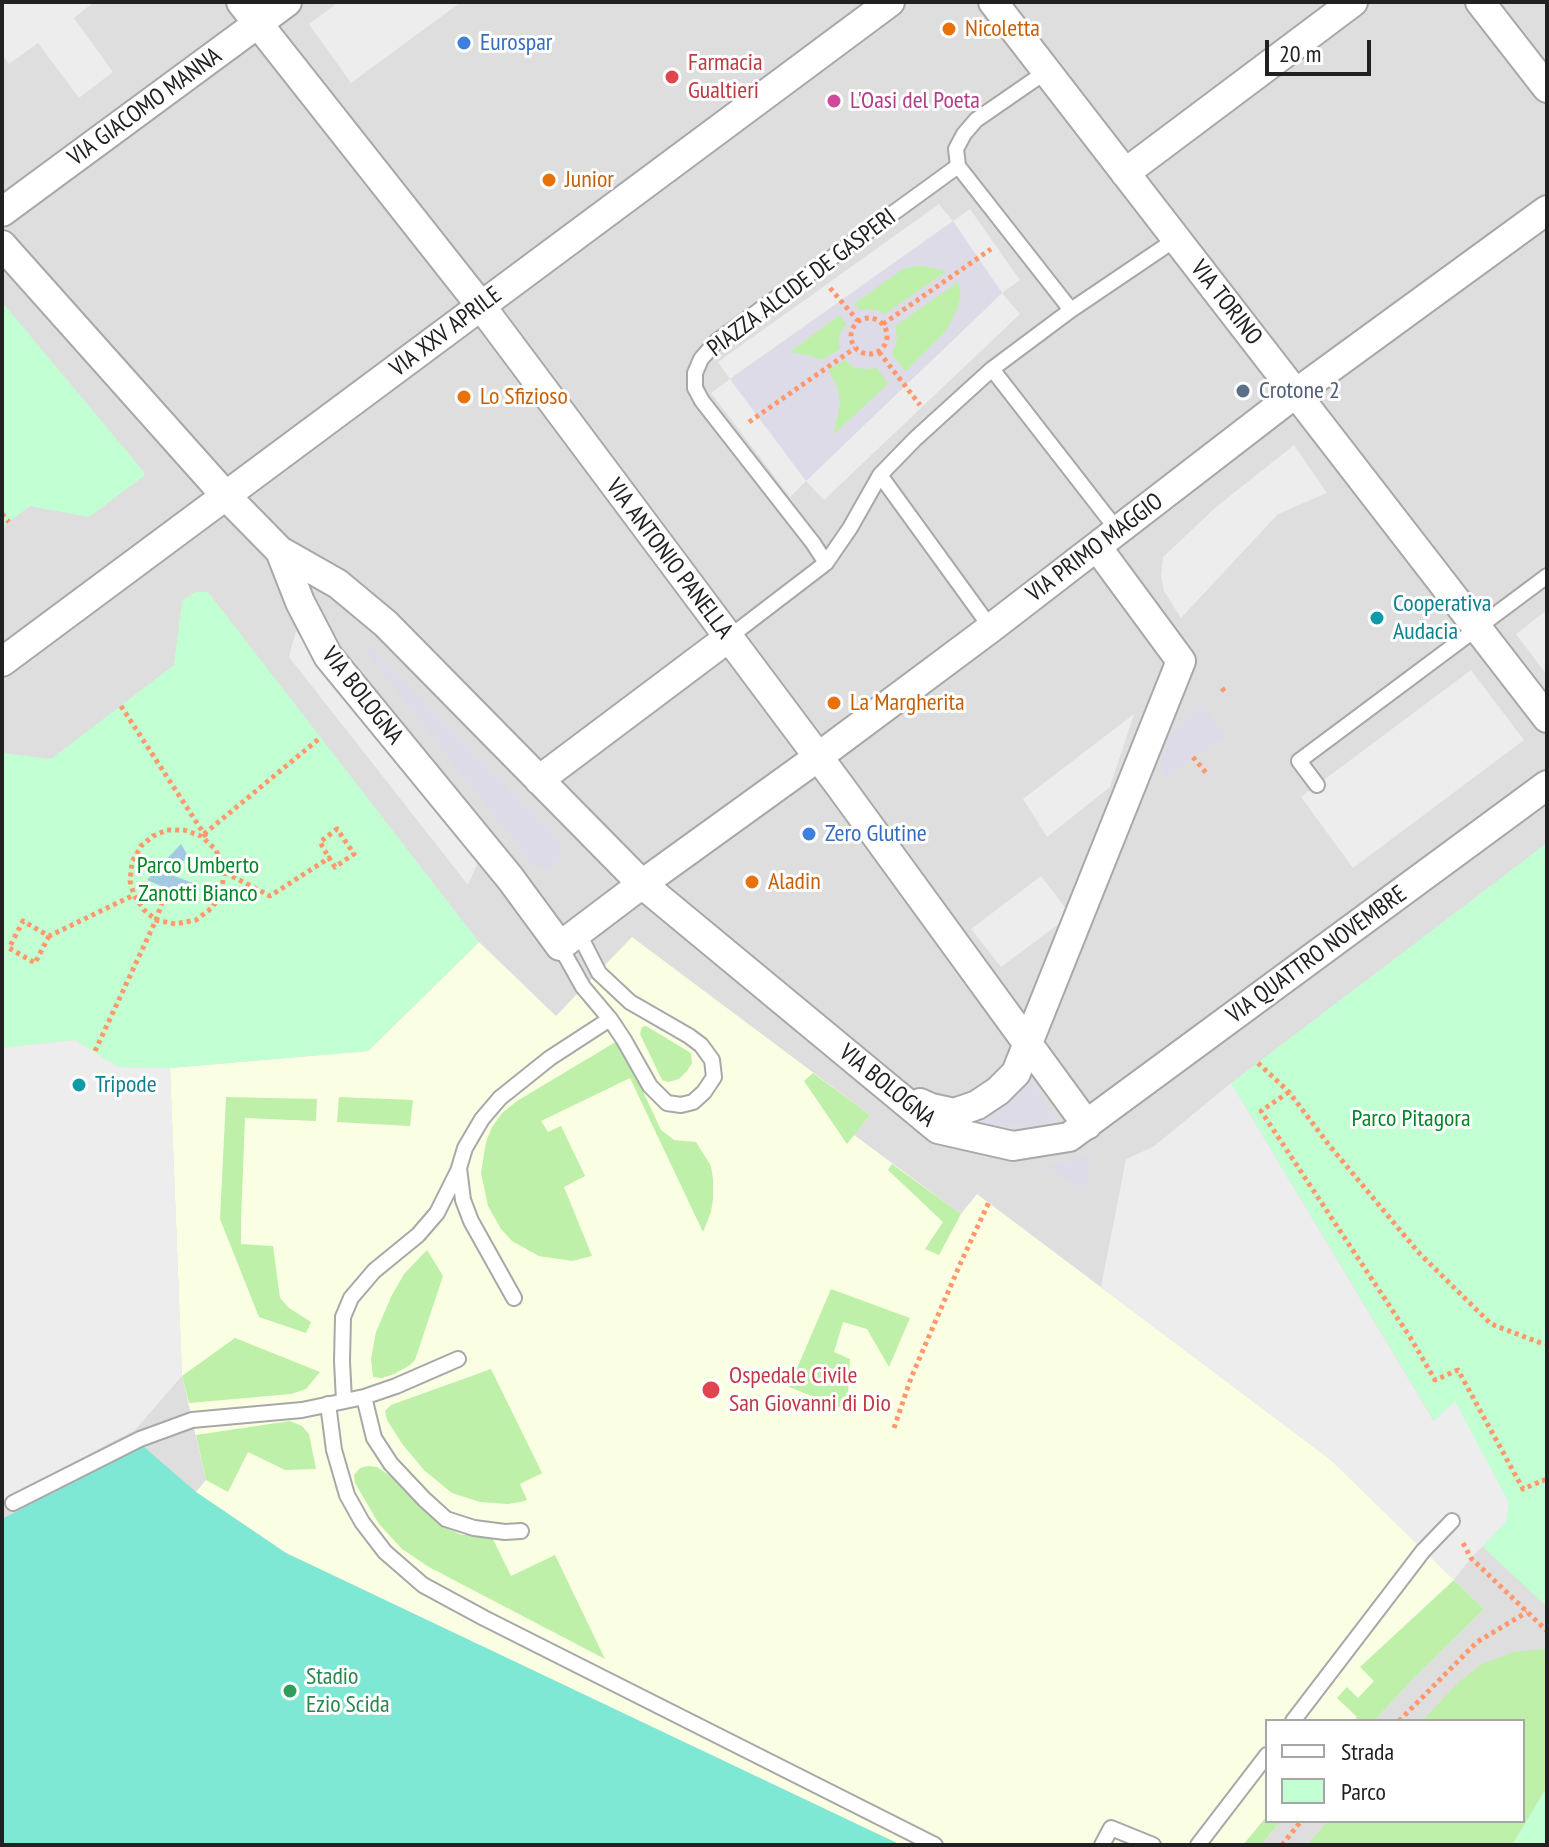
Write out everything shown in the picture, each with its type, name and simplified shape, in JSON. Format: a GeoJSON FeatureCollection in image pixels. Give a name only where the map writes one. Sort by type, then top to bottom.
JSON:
{"type":"FeatureCollection","features":[{"type":"Feature","properties":{"kind":"street","name":"VIA GIACOMO MANNA"},"geometry":{"type":"LineString","coordinates":[[2,212],[249,13],[287,2]]}},
{"type":"Feature","properties":{"kind":"street","name":"VIA XXV APRILE"},"geometry":{"type":"LineString","coordinates":[[2,662],[890,2]]}},
{"type":"Feature","properties":{"kind":"street","name":"VIA TORINO"},"geometry":{"type":"LineString","coordinates":[[993,2],[1547,718]]}},
{"type":"Feature","properties":{"kind":"street"},"geometry":{"type":"LineString","coordinates":[[1125,173],[1353,2]]}},
{"type":"Feature","properties":{"kind":"street"},"geometry":{"type":"LineString","coordinates":[[1480,2],[1547,88]]}},
{"type":"Feature","properties":{"kind":"street","name":"VIA ANTONIO PANELLA"},"geometry":{"type":"LineString","coordinates":[[249,13],[481,306],[818,757],[1087,1125]]}},
{"type":"Feature","properties":{"kind":"street","name":"VIA PRIMO MAGGIO"},"geometry":{"type":"LineString","coordinates":[[642,884],[818,757],[1296,393],[1547,210]]}},
{"type":"Feature","properties":{"kind":"street"},"geometry":{"type":"LineString","coordinates":[[2,245],[226,496],[280,551]]}},
{"type":"Feature","properties":{"kind":"street"},"geometry":{"type":"LineString","coordinates":[[890,1088],[931,1108],[954,1113],[977,1105],[998,1091],[1016,1073],[1181,661],[1108,539]]}},
{"type":"Feature","properties":{"kind":"street","name":"VIA BOLOGNA"},"geometry":{"type":"LineString","coordinates":[[280,551],[338,584],[386,624],[642,884],[938,1129],[1013,1146],[1069,1137],[1087,1125]]}},
{"type":"Feature","properties":{"kind":"street","name":"VIA BOLOGNA"},"geometry":{"type":"LineString","coordinates":[[280,551],[300,602],[328,656],[510,878],[569,939]]}},
{"type":"Feature","properties":{"kind":"street"},"geometry":{"type":"LineString","coordinates":[[539,780],[728,638]]}},
{"type":"Feature","properties":{"kind":"street","name":"VIA QUATTRO NOVEMBRE"},"geometry":{"type":"LineString","coordinates":[[1087,1125],[1547,785]]}},
{"type":"Feature","properties":{"kind":"street"},"geometry":{"type":"LineString","coordinates":[[569,939],[642,884]]}},
{"type":"Feature","properties":{"kind":"lane"},"geometry":{"type":"LineString","coordinates":[[1047,71],[976,120],[956,149],[958,166],[1071,310]]}},
{"type":"Feature","properties":{"kind":"lane","name":"PIAZZA ALCIDE DE GASPERI"},"geometry":{"type":"LineString","coordinates":[[826,563],[702,401],[695,388],[695,373],[701,359],[717,341],[958,166]]}},
{"type":"Feature","properties":{"kind":"lane"},"geometry":{"type":"LineString","coordinates":[[728,638],[826,563],[880,475],[992,369],[1071,310],[1176,239]]}},
{"type":"Feature","properties":{"kind":"lane"},"geometry":{"type":"LineString","coordinates":[[992,369],[1108,539]]}},
{"type":"Feature","properties":{"kind":"lane"},"geometry":{"type":"LineString","coordinates":[[880,475],[991,628]]}},
{"type":"Feature","properties":{"kind":"lane"},"geometry":{"type":"LineString","coordinates":[[1317,785],[1299,761],[1547,576]]}},
{"type":"Feature","properties":{"kind":"lane"},"geometry":{"type":"LineString","coordinates":[[569,939],[630,1002],[701,1045],[712,1060],[714,1077],[693,1102],[681,1105],[667,1103],[650,1086],[610,1019],[583,987],[569,939]]}},
{"type":"Feature","properties":{"kind":"lane"},"geometry":{"type":"LineString","coordinates":[[344,1401],[343,1317],[351,1298],[374,1271],[418,1235],[437,1213],[459,1168],[465,1148],[482,1119],[500,1098],[550,1058],[610,1019]]}},
{"type":"Feature","properties":{"kind":"lane"},"geometry":{"type":"LineString","coordinates":[[459,1168],[463,1200],[471,1221],[514,1298]]}},
{"type":"Feature","properties":{"kind":"lane"},"geometry":{"type":"LineString","coordinates":[[13,1503],[140,1439],[192,1420],[302,1410],[364,1397],[458,1359]]}},
{"type":"Feature","properties":{"kind":"lane"},"geometry":{"type":"LineString","coordinates":[[364,1397],[374,1438],[391,1464],[446,1519],[474,1528],[521,1531]]}},
{"type":"Feature","properties":{"kind":"lane"},"geometry":{"type":"LineString","coordinates":[[328,1404],[334,1450],[347,1495],[362,1522],[385,1552],[423,1585],[935,1845]]}},
{"type":"Feature","properties":{"kind":"lane"},"geometry":{"type":"LineString","coordinates":[[1295,1719],[1423,1551],[1452,1521]]}},
{"type":"Feature","properties":{"kind":"lane"},"geometry":{"type":"LineString","coordinates":[[1198,1845],[1265,1758]]}},
{"type":"Feature","properties":{"kind":"lane"},"geometry":{"type":"LineString","coordinates":[[1102,1845],[1111,1828],[1153,1845]]}},
{"type":"Feature","properties":{"kind":"path"},"geometry":{"type":"LineString","coordinates":[[883,324],[996,246]]}},
{"type":"Feature","properties":{"kind":"path"},"geometry":{"type":"LineString","coordinates":[[827,284],[858,321]]}},
{"type":"Feature","properties":{"kind":"path"},"geometry":{"type":"LineString","coordinates":[[870,318],[883,324],[887,341],[879,352],[862,354],[855,348],[851,332],[858,321],[870,318]]}},
{"type":"Feature","properties":{"kind":"path"},"geometry":{"type":"LineString","coordinates":[[758,416],[855,348]]}},
{"type":"Feature","properties":{"kind":"path"},"geometry":{"type":"LineString","coordinates":[[879,352],[921,407]]}},
{"type":"Feature","properties":{"kind":"path"},"geometry":{"type":"LineString","coordinates":[[2,514],[9,522]]}},
{"type":"Feature","properties":{"kind":"path"},"geometry":{"type":"LineString","coordinates":[[121,706],[216,850],[223,870],[222,888],[213,907],[196,920],[175,924],[156,920],[144,910],[134,895],[130,881],[132,862],[141,846],[167,830],[184,830],[201,836],[216,850]]}},
{"type":"Feature","properties":{"kind":"path"},"geometry":{"type":"LineString","coordinates":[[204,834],[320,738]]}},
{"type":"Feature","properties":{"kind":"path"},"geometry":{"type":"LineString","coordinates":[[1193,757],[1207,774]]}},
{"type":"Feature","properties":{"kind":"path"},"geometry":{"type":"LineString","coordinates":[[337,829],[354,854],[335,867],[329,858],[320,842],[337,829]]}},
{"type":"Feature","properties":{"kind":"path"},"geometry":{"type":"LineString","coordinates":[[187,872],[223,870],[270,896],[329,858]]}},
{"type":"Feature","properties":{"kind":"path"},"geometry":{"type":"LineString","coordinates":[[49,936],[23,921],[9,948],[35,963],[49,936],[134,895]]}},
{"type":"Feature","properties":{"kind":"path"},"geometry":{"type":"LineString","coordinates":[[95,1051],[164,897]]}},
{"type":"Feature","properties":{"kind":"path"},"geometry":{"type":"LineString","coordinates":[[1258,1063],[1289,1092],[1419,1253],[1491,1324],[1547,1344]]}},
{"type":"Feature","properties":{"kind":"path"},"geometry":{"type":"LineString","coordinates":[[1289,1092],[1261,1111],[1435,1380],[1458,1370],[1523,1489],[1544,1480],[1547,1485]]}},
{"type":"Feature","properties":{"kind":"path"},"geometry":{"type":"LineString","coordinates":[[894,1428],[911,1378],[989,1202]]}},
{"type":"Feature","properties":{"kind":"path"},"geometry":{"type":"LineString","coordinates":[[1452,1521],[1471,1558],[1547,1631]]}},
{"type":"Feature","properties":{"kind":"path"},"geometry":{"type":"LineString","coordinates":[[1401,1719],[1477,1642],[1527,1612]]}},
{"type":"Feature","properties":{"kind":"path"},"geometry":{"type":"LineString","coordinates":[[1282,1845],[1299,1823]]}},
{"type":"Feature","properties":{"kind":"shaded area"},"geometry":{"type":"Polygon","coordinates":[[[2,2],[1547,2],[1547,1845],[2,1845],[2,2]]]}},
{"type":"Feature","properties":{"kind":"shaded area"},"geometry":{"type":"Polygon","coordinates":[[[2,2],[94,2],[74,18],[113,72],[79,98],[38,43],[9,64],[2,54],[2,2]]]}},
{"type":"Feature","properties":{"kind":"shaded area"},"geometry":{"type":"Polygon","coordinates":[[[339,2],[461,2],[351,83],[309,24],[339,2]]]}},
{"type":"Feature","properties":{"kind":"shaded area"},"geometry":{"type":"Polygon","coordinates":[[[939,204],[953,221],[970,209],[1020,280],[1002,293],[953,222],[730,379],[718,362],[939,204]]]}},
{"type":"Feature","properties":{"kind":"shaded area"},"geometry":{"type":"Polygon","coordinates":[[[953,221],[1002,293],[806,481],[730,379],[953,221]],[[919,265],[903,269],[854,304],[860,310],[885,314],[947,271],[919,265]],[[958,282],[895,326],[897,336],[892,355],[906,371],[947,330],[958,307],[961,293],[958,282]],[[839,315],[790,352],[822,360],[840,349],[839,338],[847,325],[839,315]],[[845,360],[828,370],[838,388],[840,405],[833,435],[888,384],[877,368],[853,367],[845,360]]]}},
{"type":"Feature","properties":{"kind":"shaded area"},"geometry":{"type":"Polygon","coordinates":[[[1002,293],[1020,314],[824,500],[806,481],[790,497],[711,393],[730,379],[806,480],[1002,293]]]}},
{"type":"Feature","properties":{"kind":"shaded area"},"geometry":{"type":"Polygon","coordinates":[[[1294,445],[1327,493],[1278,514],[1181,618],[1164,591],[1161,576],[1163,557],[1215,508],[1294,445]]]}},
{"type":"Feature","properties":{"kind":"shaded area"},"geometry":{"type":"Polygon","coordinates":[[[1547,610],[1547,675],[1516,634],[1547,610]]]}},
{"type":"Feature","properties":{"kind":"shaded area"},"geometry":{"type":"Polygon","coordinates":[[[296,631],[479,860],[468,885],[289,657],[296,631]]]}},
{"type":"Feature","properties":{"kind":"shaded area"},"geometry":{"type":"Polygon","coordinates":[[[369,646],[561,841],[560,858],[553,866],[542,868],[530,862],[366,652],[364,647],[369,646]]]}},
{"type":"Feature","properties":{"kind":"shaded area"},"geometry":{"type":"Polygon","coordinates":[[[1471,670],[1524,740],[1353,868],[1301,797],[1471,670]]]}},
{"type":"Feature","properties":{"kind":"shaded area"},"geometry":{"type":"Polygon","coordinates":[[[1202,705],[1226,735],[1165,779],[1161,771],[1161,758],[1165,747],[1175,730],[1202,705]]]}},
{"type":"Feature","properties":{"kind":"shaded area"},"geometry":{"type":"Polygon","coordinates":[[[1134,714],[1110,787],[1047,837],[1023,799],[1134,714]]]}},
{"type":"Feature","properties":{"kind":"shaded area"},"geometry":{"type":"Polygon","coordinates":[[[181,844],[188,856],[171,875],[196,884],[191,899],[147,880],[181,844]]]}},
{"type":"Feature","properties":{"kind":"shaded area"},"geometry":{"type":"Polygon","coordinates":[[[1041,876],[1071,915],[1001,967],[971,929],[1041,876]]]}},
{"type":"Feature","properties":{"kind":"shaded area","name":"Ospedale Civile San Giovanni di Dio"},"geometry":{"type":"Polygon","coordinates":[[[632,937],[870,1115],[854,1135],[961,1214],[977,1194],[1331,1460],[1484,1609],[1376,1719],[1265,1719],[1265,1823],[1279,1823],[1261,1845],[901,1845],[286,1553],[196,1492],[206,1480],[182,1376],[170,1068],[368,1051],[479,942],[556,1016],[632,937]]]}},
{"type":"Feature","properties":{"kind":"shaded area"},"geometry":{"type":"Polygon","coordinates":[[[75,1040],[118,1067],[170,1068],[182,1376],[135,1430],[5,1498],[2,1497],[2,1048],[75,1040]]]}},
{"type":"Feature","properties":{"kind":"shaded area"},"geometry":{"type":"Polygon","coordinates":[[[1030,1081],[1057,1121],[1032,1126],[1006,1126],[966,1121],[991,1112],[1030,1081]]]}},
{"type":"Feature","properties":{"kind":"shaded area"},"geometry":{"type":"Polygon","coordinates":[[[1231,1083],[1434,1421],[1455,1401],[1509,1503],[1506,1522],[1454,1580],[1331,1460],[1101,1287],[1126,1159],[1153,1147],[1231,1083]]]}},
{"type":"Feature","properties":{"kind":"shaded area"},"geometry":{"type":"Polygon","coordinates":[[[1091,1155],[1085,1191],[1047,1167],[1091,1155]]]}},
{"type":"Feature","properties":{"kind":"shaded area","name":"Stadio Ezio Scida"},"geometry":{"type":"Polygon","coordinates":[[[143,1446],[196,1492],[286,1553],[901,1845],[2,1845],[2,1519],[143,1446]]]}},
{"type":"Feature","properties":{"kind":"green space"},"geometry":{"type":"Polygon","coordinates":[[[919,265],[947,271],[885,314],[877,310],[860,310],[853,303],[903,269],[919,265]]]}},
{"type":"Feature","properties":{"kind":"green space"},"geometry":{"type":"Polygon","coordinates":[[[958,282],[961,293],[958,307],[947,330],[906,372],[891,355],[897,337],[895,326],[958,282]]]}},
{"type":"Feature","properties":{"kind":"green space"},"geometry":{"type":"Polygon","coordinates":[[[2,302],[144,472],[144,476],[89,517],[30,506],[2,527],[2,302]]]}},
{"type":"Feature","properties":{"kind":"green space"},"geometry":{"type":"Polygon","coordinates":[[[839,315],[847,325],[839,338],[840,349],[822,361],[789,352],[839,315]]]}},
{"type":"Feature","properties":{"kind":"green space"},"geometry":{"type":"Polygon","coordinates":[[[846,359],[864,369],[877,368],[889,384],[832,436],[828,370],[846,359]]]}},
{"type":"Feature","properties":{"kind":"green space","name":"Parco Umberto Zanotti Bianco"},"geometry":{"type":"Polygon","coordinates":[[[195,592],[208,592],[479,942],[368,1051],[170,1068],[118,1067],[74,1040],[2,1048],[2,753],[51,759],[174,665],[182,601],[195,592]]]}},
{"type":"Feature","properties":{"kind":"green space","name":"Parco Pitagora"},"geometry":{"type":"Polygon","coordinates":[[[1547,843],[1547,1607],[1482,1546],[1506,1522],[1456,1402],[1435,1422],[1231,1083],[1547,843]]]}},
{"type":"Feature","properties":{"kind":"green space"},"geometry":{"type":"Polygon","coordinates":[[[646,1026],[691,1053],[692,1063],[679,1079],[662,1080],[640,1034],[642,1027],[646,1026]]]}},
{"type":"Feature","properties":{"kind":"green space"},"geometry":{"type":"Polygon","coordinates":[[[619,1040],[661,1130],[674,1140],[696,1142],[711,1166],[711,1212],[703,1232],[630,1078],[541,1121],[548,1132],[561,1126],[585,1176],[564,1187],[592,1256],[572,1261],[539,1256],[512,1241],[488,1206],[481,1173],[486,1142],[502,1113],[517,1101],[619,1040]]]}},
{"type":"Feature","properties":{"kind":"green space"},"geometry":{"type":"Polygon","coordinates":[[[813,1073],[870,1115],[847,1144],[804,1081],[813,1073]]]}},
{"type":"Feature","properties":{"kind":"green space"},"geometry":{"type":"Polygon","coordinates":[[[226,1097],[317,1099],[316,1121],[245,1118],[241,1244],[273,1246],[280,1298],[311,1322],[306,1333],[259,1317],[220,1219],[226,1097]]]}},
{"type":"Feature","properties":{"kind":"green space"},"geometry":{"type":"Polygon","coordinates":[[[339,1097],[413,1100],[410,1126],[337,1122],[339,1097]]]}},
{"type":"Feature","properties":{"kind":"green space"},"geometry":{"type":"Polygon","coordinates":[[[892,1164],[961,1214],[939,1255],[925,1249],[943,1222],[888,1170],[892,1164]]]}},
{"type":"Feature","properties":{"kind":"green space"},"geometry":{"type":"Polygon","coordinates":[[[427,1250],[443,1276],[415,1360],[394,1374],[373,1377],[371,1359],[376,1332],[404,1274],[427,1250]]]}},
{"type":"Feature","properties":{"kind":"green space"},"geometry":{"type":"Polygon","coordinates":[[[831,1289],[910,1318],[889,1367],[867,1329],[843,1322],[834,1352],[850,1359],[847,1410],[789,1387],[831,1289]]]}},
{"type":"Feature","properties":{"kind":"green space"},"geometry":{"type":"Polygon","coordinates":[[[235,1338],[320,1372],[306,1389],[291,1394],[189,1403],[182,1376],[235,1338]]]}},
{"type":"Feature","properties":{"kind":"green space"},"geometry":{"type":"Polygon","coordinates":[[[491,1369],[542,1473],[520,1484],[527,1500],[521,1502],[480,1502],[452,1493],[425,1471],[387,1420],[385,1411],[391,1405],[491,1369]]]}},
{"type":"Feature","properties":{"kind":"green space"},"geometry":{"type":"Polygon","coordinates":[[[290,1421],[302,1426],[309,1434],[316,1469],[285,1470],[248,1452],[228,1492],[206,1480],[196,1435],[290,1421]]]}},
{"type":"Feature","properties":{"kind":"green space"},"geometry":{"type":"Polygon","coordinates":[[[377,1467],[389,1475],[446,1528],[462,1535],[491,1535],[511,1576],[555,1555],[605,1659],[429,1567],[402,1549],[379,1524],[355,1483],[354,1475],[360,1468],[377,1467]]]}},
{"type":"Feature","properties":{"kind":"green space"},"geometry":{"type":"Polygon","coordinates":[[[1454,1580],[1484,1609],[1376,1719],[1356,1719],[1357,1717],[1337,1698],[1347,1687],[1358,1698],[1374,1681],[1360,1667],[1454,1580]]]}},
{"type":"Feature","properties":{"kind":"green space"},"geometry":{"type":"Polygon","coordinates":[[[1547,1650],[1547,1787],[1512,1845],[1307,1845],[1326,1823],[1525,1823],[1525,1719],[1424,1719],[1459,1682],[1482,1664],[1514,1652],[1547,1650]]]}},
{"type":"Feature","properties":{"kind":"green space"},"geometry":{"type":"Polygon","coordinates":[[[1547,1787],[1547,1845],[1512,1845],[1547,1787]]]}},
{"type":"Feature","properties":{"kind":"green space"},"geometry":{"type":"Polygon","coordinates":[[[1265,1818],[1265,1823],[1279,1823],[1261,1845],[1243,1845],[1265,1818]]]}},
{"type":"Feature","properties":{"kind":"place","name":"Nicoletta"},"geometry":{"type":"Point","coordinates":[949,29]}},
{"type":"Feature","properties":{"kind":"place","name":"Eurospar"},"geometry":{"type":"Point","coordinates":[464,43]}},
{"type":"Feature","properties":{"kind":"place","name":"Farmacia Gualtieri"},"geometry":{"type":"Point","coordinates":[672,77]}},
{"type":"Feature","properties":{"kind":"place","name":"L'Oasi del Poeta"},"geometry":{"type":"Point","coordinates":[834,101]}},
{"type":"Feature","properties":{"kind":"place","name":"Junior"},"geometry":{"type":"Point","coordinates":[549,180]}},
{"type":"Feature","properties":{"kind":"place","name":"Crotone 2"},"geometry":{"type":"Point","coordinates":[1243,391]}},
{"type":"Feature","properties":{"kind":"place","name":"Lo Sfizioso"},"geometry":{"type":"Point","coordinates":[464,397]}},
{"type":"Feature","properties":{"kind":"place","name":"Cooperativa Audacia"},"geometry":{"type":"Point","coordinates":[1377,618]}},
{"type":"Feature","properties":{"kind":"place","name":"La Margherita"},"geometry":{"type":"Point","coordinates":[834,703]}},
{"type":"Feature","properties":{"kind":"place","name":"Zero Glutine"},"geometry":{"type":"Point","coordinates":[809,834]}},
{"type":"Feature","properties":{"kind":"place","name":"Aladin"},"geometry":{"type":"Point","coordinates":[752,882]}},
{"type":"Feature","properties":{"kind":"place","name":"Tripode"},"geometry":{"type":"Point","coordinates":[79,1085]}},
{"type":"Feature","properties":{"kind":"place","name":"Ospedale Civile San Giovanni di Dio"},"geometry":{"type":"Point","coordinates":[711,1390]}},
{"type":"Feature","properties":{"kind":"place","name":"Stadio Ezio Scida"},"geometry":{"type":"Point","coordinates":[290,1691]}}]}
